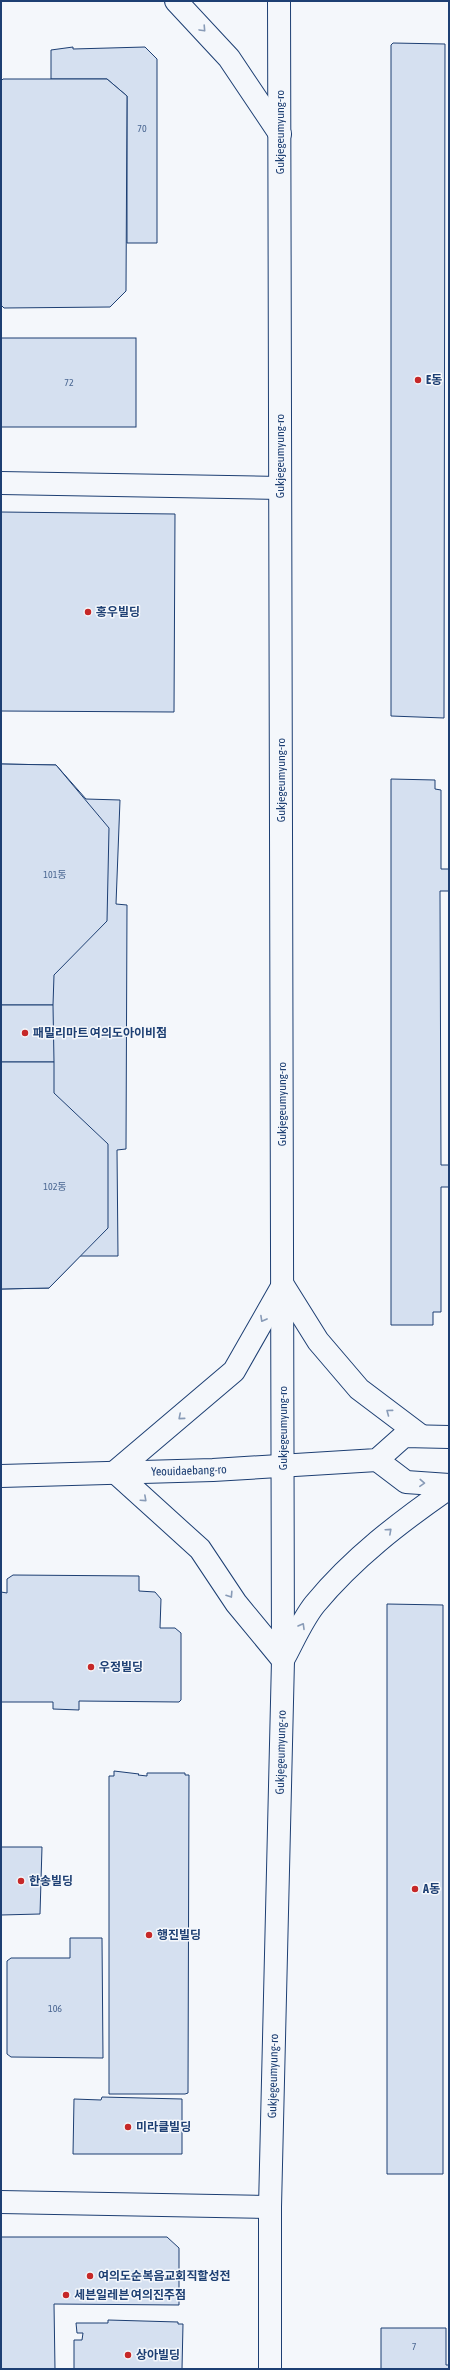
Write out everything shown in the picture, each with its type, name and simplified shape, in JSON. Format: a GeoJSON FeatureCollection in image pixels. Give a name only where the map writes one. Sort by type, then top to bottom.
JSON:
{"type":"FeatureCollection","features":[{"type":"Feature","properties":{"kind":"street"},"geometry":{"type":"LineString","coordinates":[[176,1],[230,58],[280,134]]}},
{"type":"Feature","properties":{"kind":"street","name":"Gukjegeumyung-ro"},"geometry":{"type":"LineString","coordinates":[[270,2369],[270,2207],[283,1660],[279,1]]}},
{"type":"Feature","properties":{"kind":"street"},"geometry":{"type":"LineString","coordinates":[[1,483],[280,488]]}},
{"type":"Feature","properties":{"kind":"street"},"geometry":{"type":"LineString","coordinates":[[420,1435],[359,1389],[318,1340],[282,1285],[234,1371],[115,1472],[200,1549],[236,1603],[283,1660],[314,1606],[348,1568],[398,1523],[449,1488]]}},
{"type":"Feature","properties":{"kind":"street"},"geometry":{"type":"LineString","coordinates":[[449,1437],[420,1435],[404,1436],[377,1460],[406,1482],[449,1485]]}},
{"type":"Feature","properties":{"kind":"street","name":"Yeouidaebang-ro"},"geometry":{"type":"LineString","coordinates":[[1,1476],[213,1470],[377,1460]]}},
{"type":"Feature","properties":{"kind":"street"},"geometry":{"type":"LineString","coordinates":[[1,2202],[270,2207]]}},
{"type":"Feature","properties":{"kind":"building","name":"E동"},"geometry":{"type":"Polygon","coordinates":[[[393,43],[445,44],[444,718],[391,716],[391,45],[393,43]]]}},
{"type":"Feature","properties":{"kind":"building"},"geometry":{"type":"Polygon","coordinates":[[[73,47],[73,49],[145,47],[157,59],[157,243],[127,243],[127,96],[107,79],[51,79],[51,50],[73,47]]]}},
{"type":"Feature","properties":{"kind":"building"},"geometry":{"type":"Polygon","coordinates":[[[3,79],[107,79],[127,96],[126,291],[110,307],[4,308],[1,305],[1,81],[3,79]]]}},
{"type":"Feature","properties":{"kind":"building"},"geometry":{"type":"Polygon","coordinates":[[[1,338],[136,338],[136,427],[1,427],[1,338]]]}},
{"type":"Feature","properties":{"kind":"building","name":"홍우빌딩"},"geometry":{"type":"Polygon","coordinates":[[[1,512],[175,514],[174,712],[1,711],[1,512]]]}},
{"type":"Feature","properties":{"kind":"building"},"geometry":{"type":"Polygon","coordinates":[[[1,764],[56,765],[86,799],[120,800],[116,904],[127,905],[126,1149],[117,1150],[118,1256],[80,1256],[49,1288],[1,1289],[1,764]]]}},
{"type":"Feature","properties":{"kind":"building"},"geometry":{"type":"Polygon","coordinates":[[[1,764],[56,765],[109,828],[107,921],[54,975],[53,1005],[1,1005],[1,764]]]}},
{"type":"Feature","properties":{"kind":"building"},"geometry":{"type":"Polygon","coordinates":[[[391,779],[435,780],[435,789],[441,790],[441,869],[449,869],[449,891],[440,891],[441,1165],[449,1165],[449,1187],[441,1187],[441,1312],[433,1312],[433,1325],[391,1325],[391,779]]]}},
{"type":"Feature","properties":{"kind":"building"},"geometry":{"type":"Polygon","coordinates":[[[1,1005],[53,1005],[54,1062],[1,1062],[1,1005]]]}},
{"type":"Feature","properties":{"kind":"building"},"geometry":{"type":"Polygon","coordinates":[[[1,1062],[54,1062],[54,1093],[108,1144],[108,1228],[49,1288],[1,1289],[1,1062]]]}},
{"type":"Feature","properties":{"kind":"building","name":"우정빌딩"},"geometry":{"type":"Polygon","coordinates":[[[13,1575],[139,1576],[139,1591],[155,1592],[161,1599],[160,1628],[175,1628],[181,1633],[181,1700],[179,1702],[79,1701],[79,1710],[53,1709],[53,1702],[1,1702],[1,1592],[7,1593],[7,1579],[13,1575]]]}},
{"type":"Feature","properties":{"kind":"building","name":"A동"},"geometry":{"type":"Polygon","coordinates":[[[387,1604],[443,1605],[443,2174],[387,2174],[387,1604]]]}},
{"type":"Feature","properties":{"kind":"building","name":"행진빌딩"},"geometry":{"type":"Polygon","coordinates":[[[114,1771],[147,1776],[147,1773],[185,1773],[185,1775],[189,1775],[188,2093],[185,2094],[109,2094],[109,1776],[114,1776],[114,1771]]]}},
{"type":"Feature","properties":{"kind":"building","name":"한송빌딩"},"geometry":{"type":"Polygon","coordinates":[[[1,1847],[42,1847],[40,1914],[1,1915],[1,1847]]]}},
{"type":"Feature","properties":{"kind":"building"},"geometry":{"type":"Polygon","coordinates":[[[70,1938],[102,1938],[103,2058],[11,2057],[7,2054],[7,1961],[11,1958],[70,1958],[70,1938]]]}},
{"type":"Feature","properties":{"kind":"building","name":"미라클빌딩"},"geometry":{"type":"Polygon","coordinates":[[[102,2097],[182,2099],[182,2154],[73,2154],[74,2099],[101,2100],[102,2097]]]}},
{"type":"Feature","properties":{"kind":"building","name":"여의도순복음교회직할성전"},"geometry":{"type":"Polygon","coordinates":[[[1,2237],[167,2237],[179,2248],[179,2305],[54,2304],[55,2369],[1,2369],[1,2237]]]}},
{"type":"Feature","properties":{"kind":"building","name":"상아빌딩"},"geometry":{"type":"Polygon","coordinates":[[[108,2320],[178,2322],[178,2324],[183,2324],[182,2369],[74,2369],[74,2340],[82,2340],[83,2333],[77,2333],[76,2323],[108,2323],[108,2320]]]}},
{"type":"Feature","properties":{"kind":"building"},"geometry":{"type":"Polygon","coordinates":[[[381,2328],[446,2328],[446,2365],[449,2365],[449,2369],[381,2369],[381,2328]]]}},
{"type":"Feature","properties":{"kind":"place","name":"E동"},"geometry":{"type":"Point","coordinates":[418,380]}},
{"type":"Feature","properties":{"kind":"place","name":"홍우빌딩"},"geometry":{"type":"Point","coordinates":[88,612]}},
{"type":"Feature","properties":{"kind":"place","name":"패밀리마트 여의도아이비점"},"geometry":{"type":"Point","coordinates":[25,1033]}},
{"type":"Feature","properties":{"kind":"place","name":"우정빌딩"},"geometry":{"type":"Point","coordinates":[91,1667]}},
{"type":"Feature","properties":{"kind":"place","name":"한송빌딩"},"geometry":{"type":"Point","coordinates":[21,1881]}},
{"type":"Feature","properties":{"kind":"place","name":"A동"},"geometry":{"type":"Point","coordinates":[415,1889]}},
{"type":"Feature","properties":{"kind":"place","name":"행진빌딩"},"geometry":{"type":"Point","coordinates":[149,1935]}},
{"type":"Feature","properties":{"kind":"place","name":"미라클빌딩"},"geometry":{"type":"Point","coordinates":[128,2127]}},
{"type":"Feature","properties":{"kind":"place","name":"여의도순복음교회직할성전"},"geometry":{"type":"Point","coordinates":[90,2276]}},
{"type":"Feature","properties":{"kind":"place","name":"세븐일레븐 여의진주점"},"geometry":{"type":"Point","coordinates":[66,2295]}},
{"type":"Feature","properties":{"kind":"place","name":"상아빌딩"},"geometry":{"type":"Point","coordinates":[128,2355]}}]}
